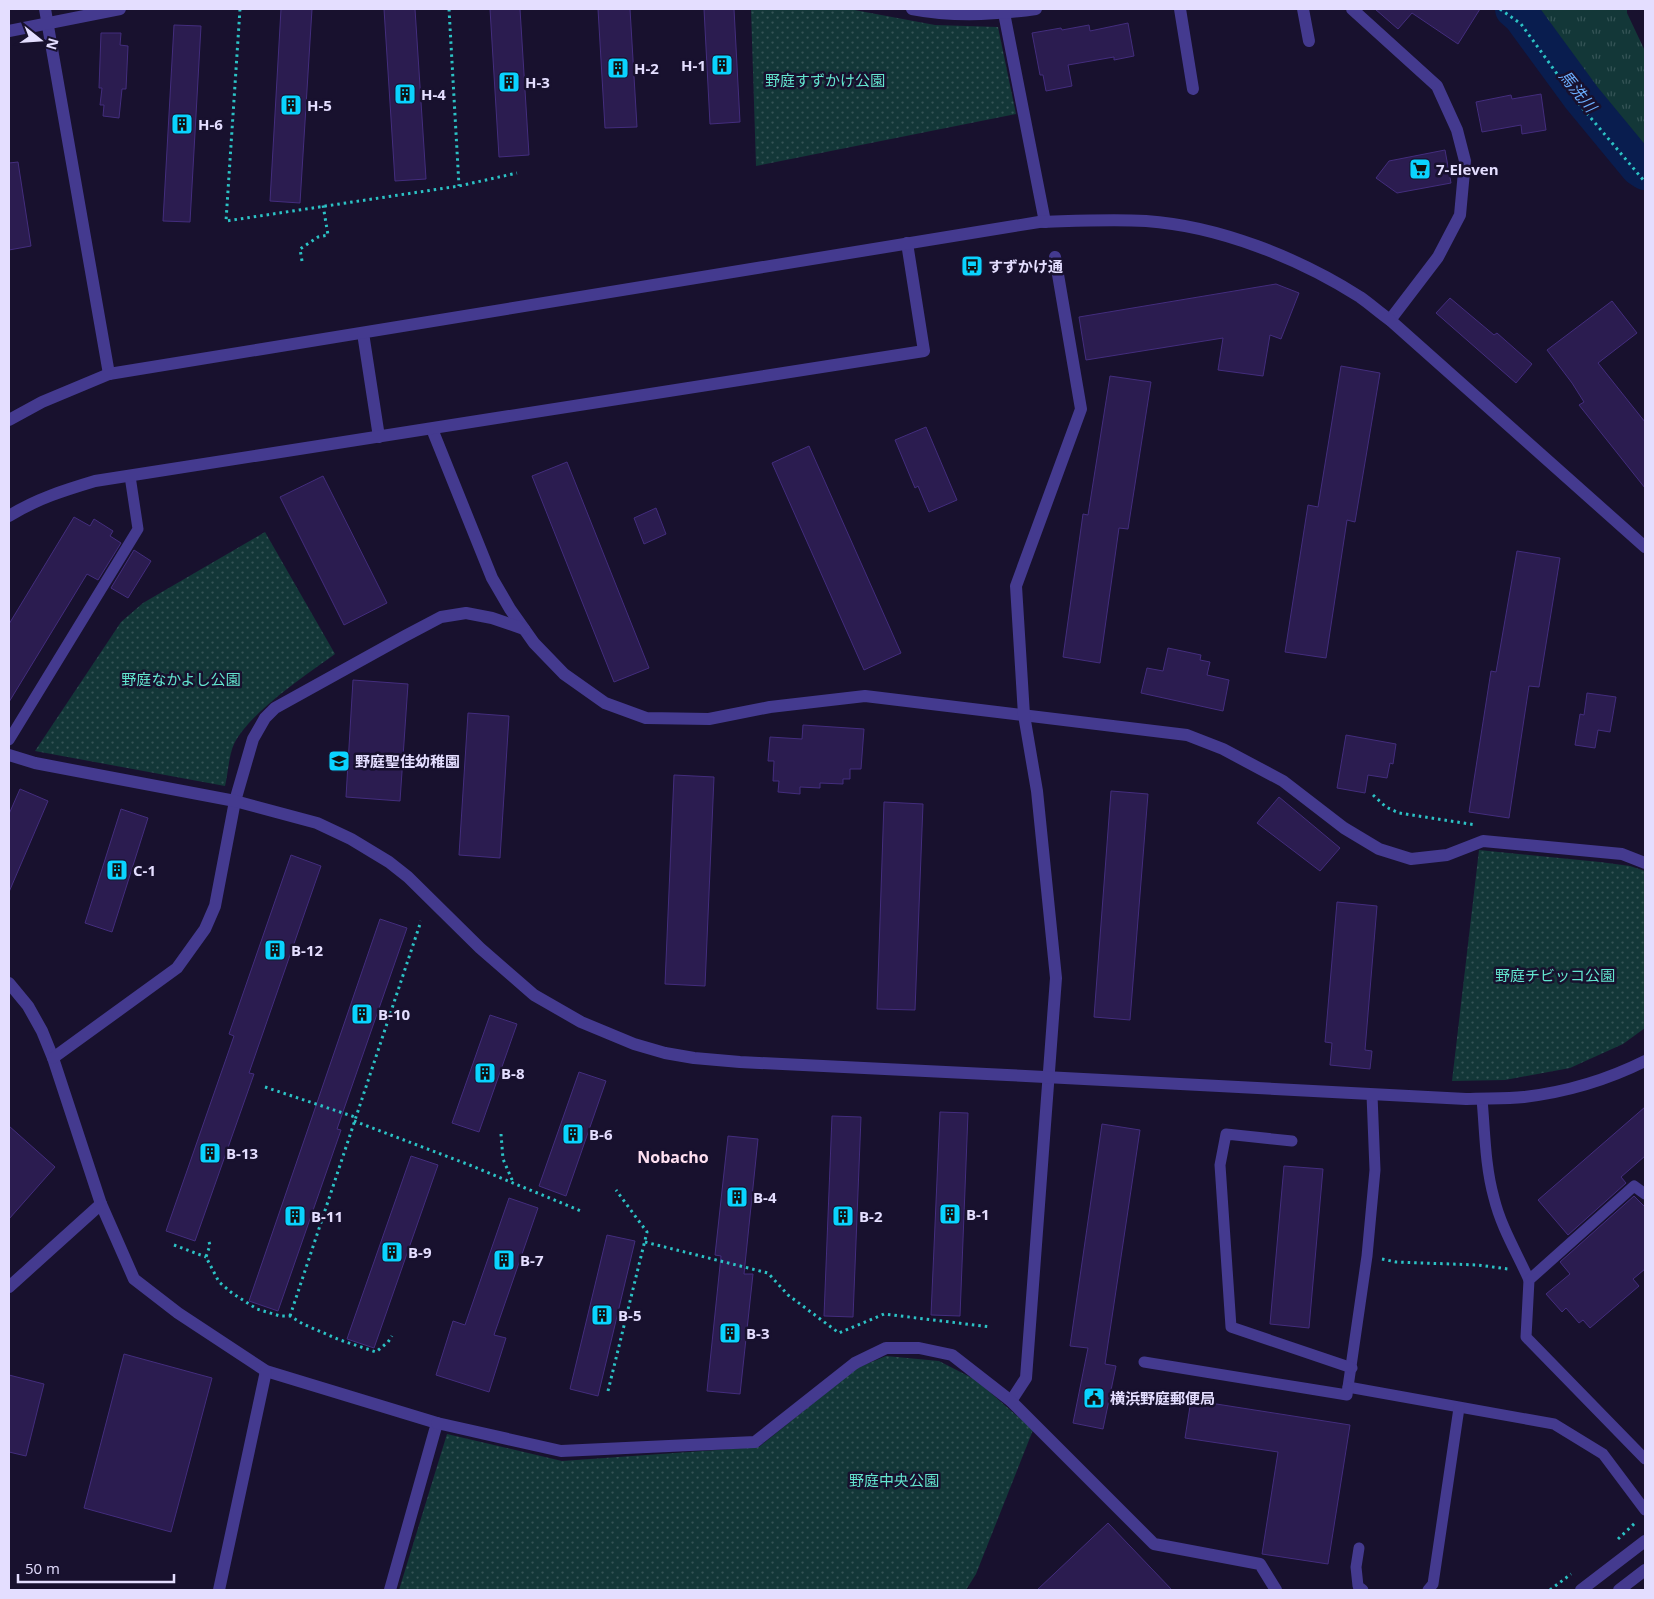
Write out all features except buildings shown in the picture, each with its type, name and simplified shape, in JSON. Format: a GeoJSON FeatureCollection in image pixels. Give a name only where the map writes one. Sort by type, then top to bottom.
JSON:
{"type":"FeatureCollection","features":[{"type":"Feature","properties":{"kind":"street"},"geometry":{"type":"LineString","coordinates":[[44,9],[108,374]]}},
{"type":"Feature","properties":{"kind":"street"},"geometry":{"type":"LineString","coordinates":[[9,31],[120,9]]}},
{"type":"Feature","properties":{"kind":"street"},"geometry":{"type":"LineString","coordinates":[[912,9],[938,14],[1004,13],[1036,9]]}},
{"type":"Feature","properties":{"kind":"street"},"geometry":{"type":"LineString","coordinates":[[1180,9],[1192,89]]}},
{"type":"Feature","properties":{"kind":"street"},"geometry":{"type":"LineString","coordinates":[[1303,9],[1309,41]]}},
{"type":"Feature","properties":{"kind":"street"},"geometry":{"type":"LineString","coordinates":[[1352,9],[1437,86],[1457,130],[1465,161],[1460,215],[1438,257],[1390,320]]}},
{"type":"Feature","properties":{"kind":"street"},"geometry":{"type":"LineString","coordinates":[[1004,13],[1045,222]]}},
{"type":"Feature","properties":{"kind":"street"},"geometry":{"type":"LineString","coordinates":[[9,420],[56,395],[108,374],[1045,222],[1094,220],[1148,221],[1205,230],[1256,246],[1296,262],[1360,298],[1390,320],[1645,547]]}},
{"type":"Feature","properties":{"kind":"street"},"geometry":{"type":"LineString","coordinates":[[9,516],[56,492],[95,481],[924,351],[908,243]]}},
{"type":"Feature","properties":{"kind":"street"},"geometry":{"type":"LineString","coordinates":[[1010,1401],[1026,1378],[1056,978],[1037,790],[1024,715],[1016,586],[1081,409],[1055,257]]}},
{"type":"Feature","properties":{"kind":"street"},"geometry":{"type":"LineString","coordinates":[[364,333],[379,437]]}},
{"type":"Feature","properties":{"kind":"street"},"geometry":{"type":"LineString","coordinates":[[432,428],[492,578],[510,609],[534,643],[564,674],[605,703],[646,718],[709,718],[770,707],[865,696],[1187,735],[1223,748],[1283,781],[1344,828],[1379,849],[1411,859],[1447,855],[1484,841],[1622,854],[1645,863]]}},
{"type":"Feature","properties":{"kind":"street"},"geometry":{"type":"LineString","coordinates":[[53,1058],[177,968],[205,929],[215,906],[235,801],[253,739],[264,718],[275,708],[441,617],[466,613],[492,618],[524,628]]}},
{"type":"Feature","properties":{"kind":"street"},"geometry":{"type":"LineString","coordinates":[[9,756],[35,763],[235,801],[316,823],[371,850],[408,876],[480,948],[534,994],[581,1022],[634,1044],[694,1058],[740,1062],[1482,1099],[1524,1097],[1586,1085],[1626,1071],[1645,1061]]}},
{"type":"Feature","properties":{"kind":"street"},"geometry":{"type":"LineString","coordinates":[[9,983],[28,1006],[42,1031],[53,1058],[101,1204],[134,1279],[178,1313],[266,1371],[437,1423],[561,1451],[755,1442],[854,1363],[886,1348],[919,1348],[952,1356],[1010,1401],[1154,1544],[1260,1564],[1276,1590]]}},
{"type":"Feature","properties":{"kind":"street"},"geometry":{"type":"LineString","coordinates":[[9,1287],[101,1204]]}},
{"type":"Feature","properties":{"kind":"street"},"geometry":{"type":"LineString","coordinates":[[219,1590],[266,1371]]}},
{"type":"Feature","properties":{"kind":"street"},"geometry":{"type":"LineString","coordinates":[[390,1590],[437,1423]]}},
{"type":"Feature","properties":{"kind":"street"},"geometry":{"type":"LineString","coordinates":[[1581,1590],[1645,1541]]}},
{"type":"Feature","properties":{"kind":"street"},"geometry":{"type":"LineString","coordinates":[[1620,1590],[1645,1570]]}},
{"type":"Feature","properties":{"kind":"lane"},"geometry":{"type":"LineString","coordinates":[[9,740],[138,529],[130,476]]}},
{"type":"Feature","properties":{"kind":"lane"},"geometry":{"type":"LineString","coordinates":[[1144,1362],[1347,1395],[1367,1256],[1375,1170],[1372,1094]]}},
{"type":"Feature","properties":{"kind":"lane"},"geometry":{"type":"LineString","coordinates":[[1482,1099],[1488,1174],[1494,1200],[1529,1280],[1526,1338],[1645,1459]]}},
{"type":"Feature","properties":{"kind":"lane"},"geometry":{"type":"LineString","coordinates":[[1292,1141],[1226,1134],[1220,1165],[1231,1327],[1352,1368]]}},
{"type":"Feature","properties":{"kind":"lane"},"geometry":{"type":"LineString","coordinates":[[1529,1280],[1634,1186],[1645,1194]]}},
{"type":"Feature","properties":{"kind":"lane"},"geometry":{"type":"LineString","coordinates":[[1348,1387],[1554,1424],[1604,1454],[1645,1510]]}},
{"type":"Feature","properties":{"kind":"lane"},"geometry":{"type":"LineString","coordinates":[[1428,1590],[1433,1584],[1459,1408]]}},
{"type":"Feature","properties":{"kind":"lane"},"geometry":{"type":"LineString","coordinates":[[1359,1548],[1356,1567],[1358,1586],[1363,1590]]}},
{"type":"Feature","properties":{"kind":"path"},"geometry":{"type":"LineString","coordinates":[[240,9],[226,221],[459,186],[517,173]]}},
{"type":"Feature","properties":{"kind":"path"},"geometry":{"type":"LineString","coordinates":[[449,9],[459,186]]}},
{"type":"Feature","properties":{"kind":"path"},"geometry":{"type":"LineString","coordinates":[[1500,9],[1521,24],[1579,104],[1645,182]]}},
{"type":"Feature","properties":{"kind":"path"},"geometry":{"type":"LineString","coordinates":[[302,261],[300,249],[318,237],[328,235],[323,205]]}},
{"type":"Feature","properties":{"kind":"path"},"geometry":{"type":"LineString","coordinates":[[1373,795],[1386,807],[1399,813],[1483,826]]}},
{"type":"Feature","properties":{"kind":"path"},"geometry":{"type":"LineString","coordinates":[[290,1316],[421,921]]}},
{"type":"Feature","properties":{"kind":"path"},"geometry":{"type":"LineString","coordinates":[[265,1087],[354,1119],[581,1211]]}},
{"type":"Feature","properties":{"kind":"path"},"geometry":{"type":"LineString","coordinates":[[501,1134],[503,1159],[514,1183]]}},
{"type":"Feature","properties":{"kind":"path"},"geometry":{"type":"LineString","coordinates":[[608,1391],[647,1232],[616,1190]]}},
{"type":"Feature","properties":{"kind":"path"},"geometry":{"type":"LineString","coordinates":[[209,1242],[206,1257],[219,1282],[257,1309],[280,1316],[290,1316],[303,1324],[340,1340],[376,1352],[392,1336]]}},
{"type":"Feature","properties":{"kind":"path"},"geometry":{"type":"LineString","coordinates":[[644,1242],[768,1273],[788,1295],[839,1333],[884,1314],[991,1327]]}},
{"type":"Feature","properties":{"kind":"path"},"geometry":{"type":"LineString","coordinates":[[174,1245],[206,1257]]}},
{"type":"Feature","properties":{"kind":"path"},"geometry":{"type":"LineString","coordinates":[[1367,1256],[1396,1262],[1478,1265],[1503,1269],[1524,1268]]}},
{"type":"Feature","properties":{"kind":"path"},"geometry":{"type":"LineString","coordinates":[[1612,1543],[1639,1520]]}},
{"type":"Feature","properties":{"kind":"path"},"geometry":{"type":"LineString","coordinates":[[1550,1590],[1573,1573]]}},
{"type":"Feature","properties":{"kind":"green space","name":"野庭すずかけ公園"},"geometry":{"type":"Polygon","coordinates":[[[751,9],[849,9],[935,25],[998,27],[1016,114],[756,166],[751,9]]]}},
{"type":"Feature","properties":{"kind":"green space"},"geometry":{"type":"Polygon","coordinates":[[[1525,9],[1627,9],[1627,13],[1645,51],[1645,150],[1628,139],[1525,9]]]}},
{"type":"Feature","properties":{"kind":"green space","name":"野庭なかよし公園"},"geometry":{"type":"Polygon","coordinates":[[[265,532],[335,654],[295,683],[252,719],[232,748],[225,786],[35,751],[121,622],[143,603],[265,532]]]}},
{"type":"Feature","properties":{"kind":"green space","name":"野庭チビッコ公園"},"geometry":{"type":"Polygon","coordinates":[[[1479,850],[1600,862],[1630,866],[1645,871],[1645,1028],[1623,1044],[1570,1068],[1505,1080],[1452,1081],[1479,850]]]}},
{"type":"Feature","properties":{"kind":"green space","name":"野庭中央公園"},"geometry":{"type":"Polygon","coordinates":[[[886,1356],[939,1361],[976,1380],[1033,1430],[976,1574],[966,1590],[399,1590],[447,1434],[562,1461],[759,1447],[857,1368],[886,1356]]]}},
{"type":"Feature","properties":{"kind":"waterway","name":"馬洗川"},"geometry":{"type":"LineString","coordinates":[[1514,9],[1522,16],[1582,98],[1639,167],[1645,171]]}},
{"type":"Feature","properties":{"kind":"place","name":"H-1"},"geometry":{"type":"Point","coordinates":[722,65]}},
{"type":"Feature","properties":{"kind":"place","name":"H-2"},"geometry":{"type":"Point","coordinates":[618,68]}},
{"type":"Feature","properties":{"kind":"place","name":"H-3"},"geometry":{"type":"Point","coordinates":[509,82]}},
{"type":"Feature","properties":{"kind":"place","name":"H-4"},"geometry":{"type":"Point","coordinates":[405,94]}},
{"type":"Feature","properties":{"kind":"place","name":"H-5"},"geometry":{"type":"Point","coordinates":[291,105]}},
{"type":"Feature","properties":{"kind":"place","name":"H-6"},"geometry":{"type":"Point","coordinates":[182,124]}},
{"type":"Feature","properties":{"kind":"place","name":"7-Eleven"},"geometry":{"type":"Point","coordinates":[1420,169]}},
{"type":"Feature","properties":{"kind":"place","name":"すずかけ通"},"geometry":{"type":"Point","coordinates":[972,266]}},
{"type":"Feature","properties":{"kind":"place","name":"野庭聖佳幼稚園"},"geometry":{"type":"Point","coordinates":[339,761]}},
{"type":"Feature","properties":{"kind":"place","name":"C-1"},"geometry":{"type":"Point","coordinates":[117,870]}},
{"type":"Feature","properties":{"kind":"place","name":"B-12"},"geometry":{"type":"Point","coordinates":[275,950]}},
{"type":"Feature","properties":{"kind":"place","name":"B-10"},"geometry":{"type":"Point","coordinates":[362,1014]}},
{"type":"Feature","properties":{"kind":"place","name":"B-8"},"geometry":{"type":"Point","coordinates":[485,1073]}},
{"type":"Feature","properties":{"kind":"place","name":"B-6"},"geometry":{"type":"Point","coordinates":[573,1134]}},
{"type":"Feature","properties":{"kind":"place","name":"B-13"},"geometry":{"type":"Point","coordinates":[210,1153]}},
{"type":"Feature","properties":{"kind":"place","name":"B-4"},"geometry":{"type":"Point","coordinates":[737,1197]}},
{"type":"Feature","properties":{"kind":"place","name":"B-1"},"geometry":{"type":"Point","coordinates":[950,1214]}},
{"type":"Feature","properties":{"kind":"place","name":"B-11"},"geometry":{"type":"Point","coordinates":[295,1216]}},
{"type":"Feature","properties":{"kind":"place","name":"B-2"},"geometry":{"type":"Point","coordinates":[843,1216]}},
{"type":"Feature","properties":{"kind":"place","name":"B-9"},"geometry":{"type":"Point","coordinates":[392,1252]}},
{"type":"Feature","properties":{"kind":"place","name":"B-7"},"geometry":{"type":"Point","coordinates":[504,1260]}},
{"type":"Feature","properties":{"kind":"place","name":"B-5"},"geometry":{"type":"Point","coordinates":[602,1315]}},
{"type":"Feature","properties":{"kind":"place","name":"B-3"},"geometry":{"type":"Point","coordinates":[730,1333]}},
{"type":"Feature","properties":{"kind":"place","name":"横浜野庭郵便局"},"geometry":{"type":"Point","coordinates":[1094,1398]}},
{"type":"Feature","properties":{"kind":"district","name":"Nobacho"},"geometry":{"type":"Point","coordinates":[673,1157]}}]}
